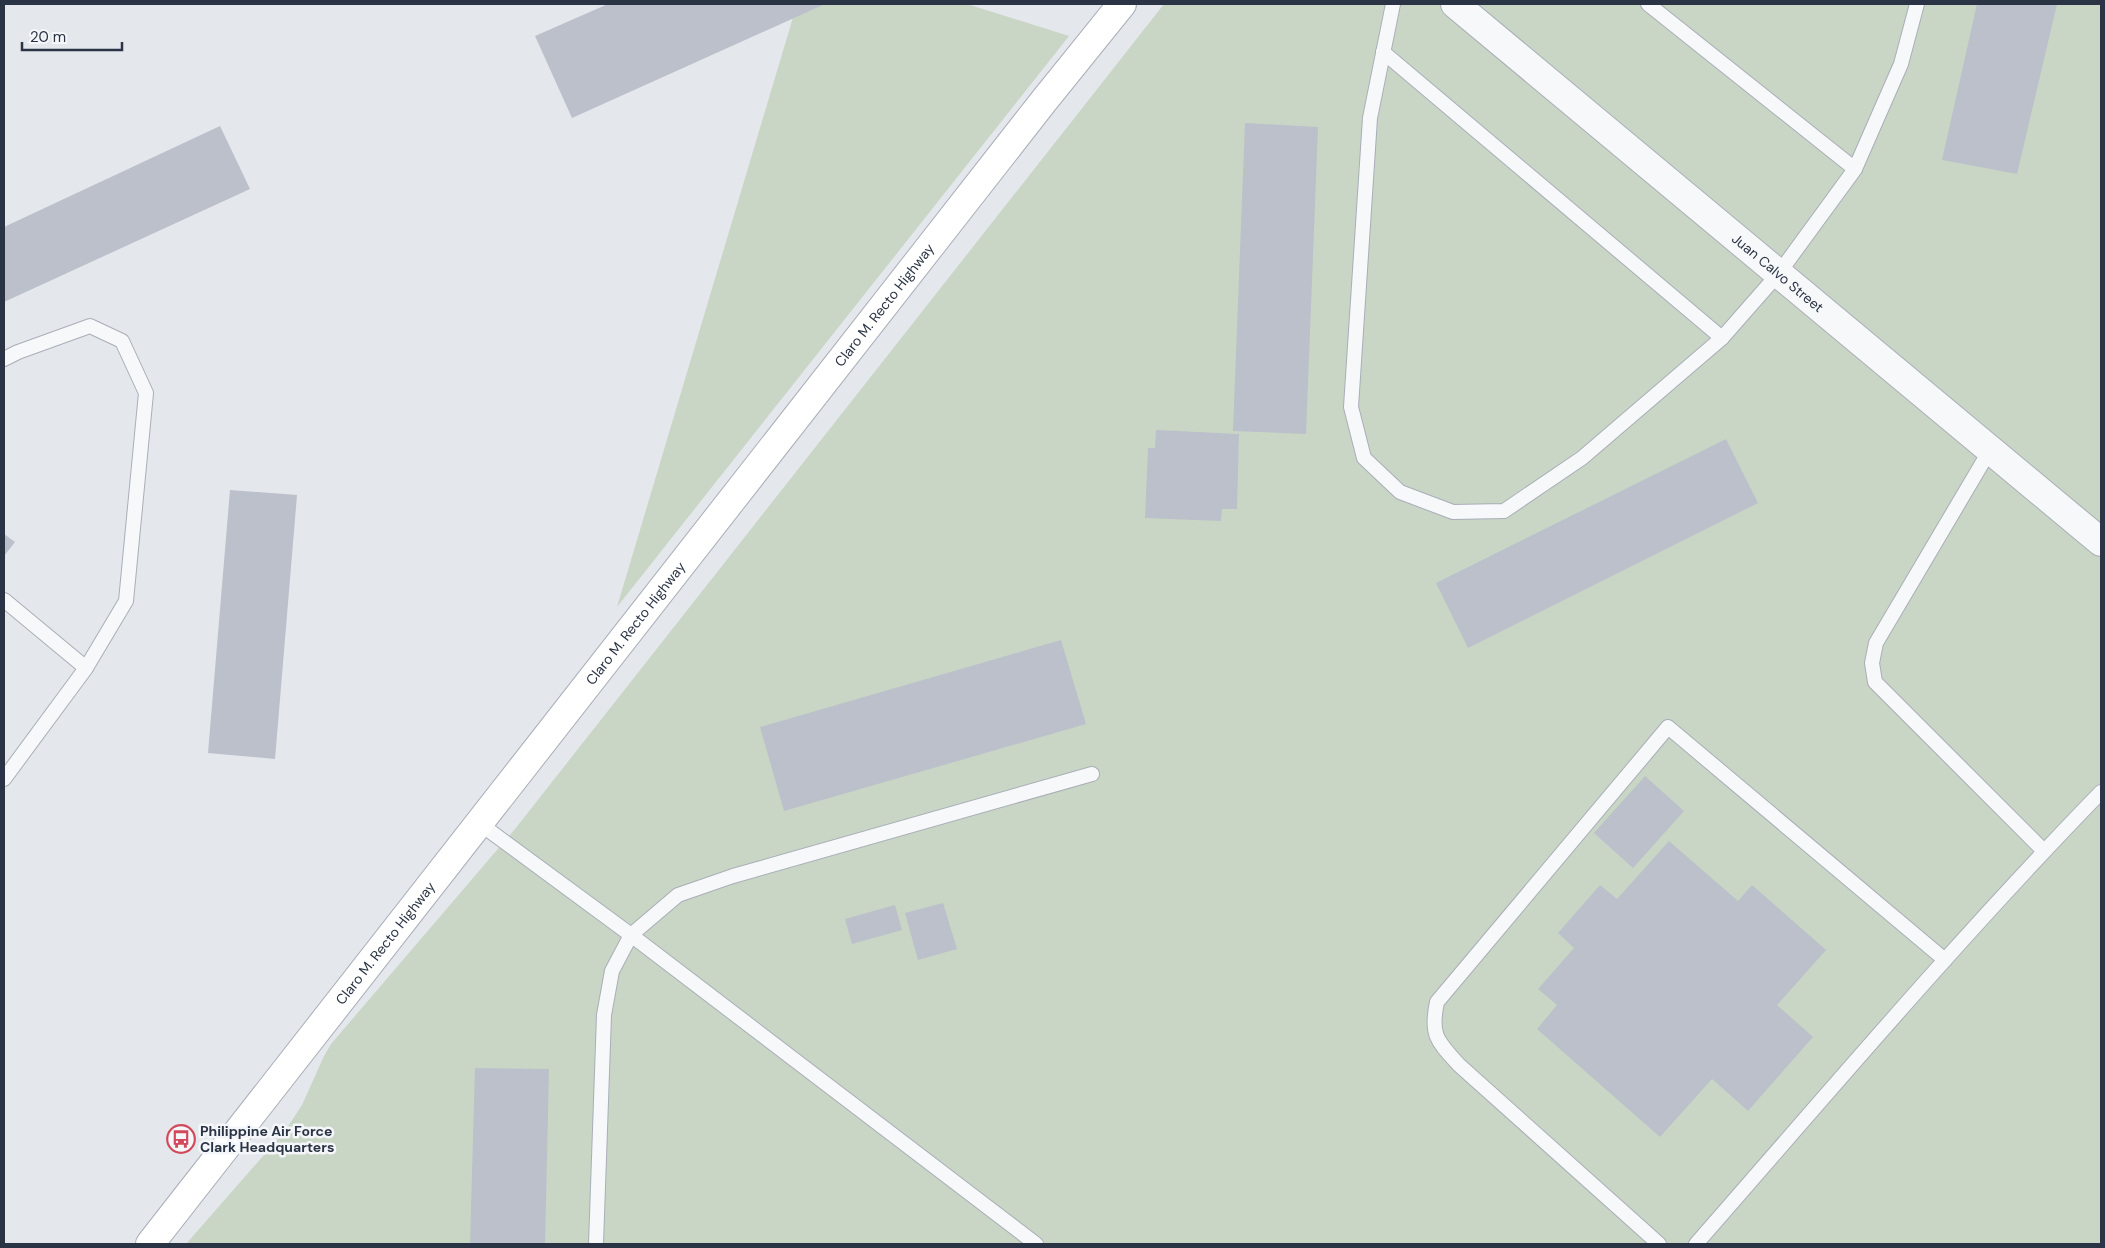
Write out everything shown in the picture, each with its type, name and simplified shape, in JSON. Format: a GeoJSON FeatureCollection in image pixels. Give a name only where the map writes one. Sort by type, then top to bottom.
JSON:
{"type":"FeatureCollection","features":[{"type":"Feature","properties":{"kind":"main road","name":"Claro M. Recto Highway"},"geometry":{"type":"LineString","coordinates":[[150,1244],[1043,102],[1122,4]]}},
{"type":"Feature","properties":{"kind":"street","name":"Juan Calvo Street"},"geometry":{"type":"LineString","coordinates":[[1455,4],[2101,542]]}},
{"type":"Feature","properties":{"kind":"lane"},"geometry":{"type":"LineString","coordinates":[[1393,4],[1370,118],[1351,407],[1364,458],[1400,492],[1453,512],[1504,510],[1582,458],[1722,338],[1779,273],[1855,169],[1901,64],[1917,4]]}},
{"type":"Feature","properties":{"kind":"lane"},"geometry":{"type":"LineString","coordinates":[[1648,4],[1855,169]]}},
{"type":"Feature","properties":{"kind":"lane"},"geometry":{"type":"LineString","coordinates":[[1383,52],[1722,338]]}},
{"type":"Feature","properties":{"kind":"lane"},"geometry":{"type":"LineString","coordinates":[[4,359],[18,352],[90,326],[122,341],[146,394],[126,601],[86,668],[4,779]]}},
{"type":"Feature","properties":{"kind":"lane"},"geometry":{"type":"LineString","coordinates":[[1990,450],[1876,643],[1872,663],[1875,682],[2044,851]]}},
{"type":"Feature","properties":{"kind":"lane"},"geometry":{"type":"LineString","coordinates":[[4,600],[86,668]]}},
{"type":"Feature","properties":{"kind":"lane"},"geometry":{"type":"LineString","coordinates":[[1659,1244],[1459,1065],[1441,1046],[1433,1024],[1437,1002],[1668,727],[1945,960]]}},
{"type":"Feature","properties":{"kind":"lane"},"geometry":{"type":"LineString","coordinates":[[596,1244],[604,1014],[612,971],[631,935],[678,895],[743,873],[1092,774]]}},
{"type":"Feature","properties":{"kind":"lane"},"geometry":{"type":"LineString","coordinates":[[1696,1244],[1945,960],[2044,851],[2101,792]]}},
{"type":"Feature","properties":{"kind":"lane"},"geometry":{"type":"LineString","coordinates":[[479,822],[631,935],[1036,1244]]}},
{"type":"Feature","properties":{"kind":"green space"},"geometry":{"type":"Polygon","coordinates":[[[797,4],[967,4],[1069,36],[617,607],[797,4]]]}},
{"type":"Feature","properties":{"kind":"green space"},"geometry":{"type":"Polygon","coordinates":[[[1164,4],[2101,4],[2101,1244],[186,1244],[285,1131],[302,1105],[331,1044],[515,829],[1164,4]]]}},
{"type":"Feature","properties":{"kind":"building"},"geometry":{"type":"Polygon","coordinates":[[[608,4],[825,4],[572,118],[535,36],[608,4]]]}},
{"type":"Feature","properties":{"kind":"building"},"geometry":{"type":"Polygon","coordinates":[[[1977,4],[2057,4],[2017,174],[1942,160],[1977,4]]]}},
{"type":"Feature","properties":{"kind":"building"},"geometry":{"type":"Polygon","coordinates":[[[1245,123],[1318,127],[1306,434],[1233,431],[1245,123]]]}},
{"type":"Feature","properties":{"kind":"building"},"geometry":{"type":"Polygon","coordinates":[[[220,126],[250,189],[4,302],[4,227],[220,126]]]}},
{"type":"Feature","properties":{"kind":"building"},"geometry":{"type":"Polygon","coordinates":[[[1156,430],[1239,434],[1237,509],[1222,509],[1221,521],[1145,518],[1148,448],[1155,448],[1156,430]]]}},
{"type":"Feature","properties":{"kind":"building"},"geometry":{"type":"Polygon","coordinates":[[[1726,439],[1758,503],[1468,648],[1436,583],[1726,439]]]}},
{"type":"Feature","properties":{"kind":"building"},"geometry":{"type":"Polygon","coordinates":[[[230,490],[297,495],[275,759],[208,753],[230,490]]]}},
{"type":"Feature","properties":{"kind":"building"},"geometry":{"type":"Polygon","coordinates":[[[4,534],[15,542],[4,556],[4,534]]]}},
{"type":"Feature","properties":{"kind":"building"},"geometry":{"type":"Polygon","coordinates":[[[1061,640],[1086,724],[784,811],[760,727],[1061,640]]]}},
{"type":"Feature","properties":{"kind":"building"},"geometry":{"type":"Polygon","coordinates":[[[1645,776],[1684,811],[1633,868],[1594,833],[1645,776]]]}},
{"type":"Feature","properties":{"kind":"building"},"geometry":{"type":"Polygon","coordinates":[[[1669,841],[1738,901],[1752,885],[1826,950],[1777,1005],[1813,1037],[1748,1111],[1712,1079],[1660,1137],[1537,1029],[1557,1005],[1538,989],[1574,948],[1558,933],[1600,885],[1617,899],[1669,841]]]}},
{"type":"Feature","properties":{"kind":"building"},"geometry":{"type":"Polygon","coordinates":[[[943,903],[957,949],[918,960],[905,913],[943,903]]]}},
{"type":"Feature","properties":{"kind":"building"},"geometry":{"type":"Polygon","coordinates":[[[895,905],[902,930],[852,944],[845,919],[895,905]]]}},
{"type":"Feature","properties":{"kind":"building"},"geometry":{"type":"Polygon","coordinates":[[[475,1068],[549,1069],[545,1244],[470,1244],[475,1068]]]}},
{"type":"Feature","properties":{"kind":"place","name":"Philippine Air Force Clark Headquarters"},"geometry":{"type":"Point","coordinates":[181,1139]}}]}
